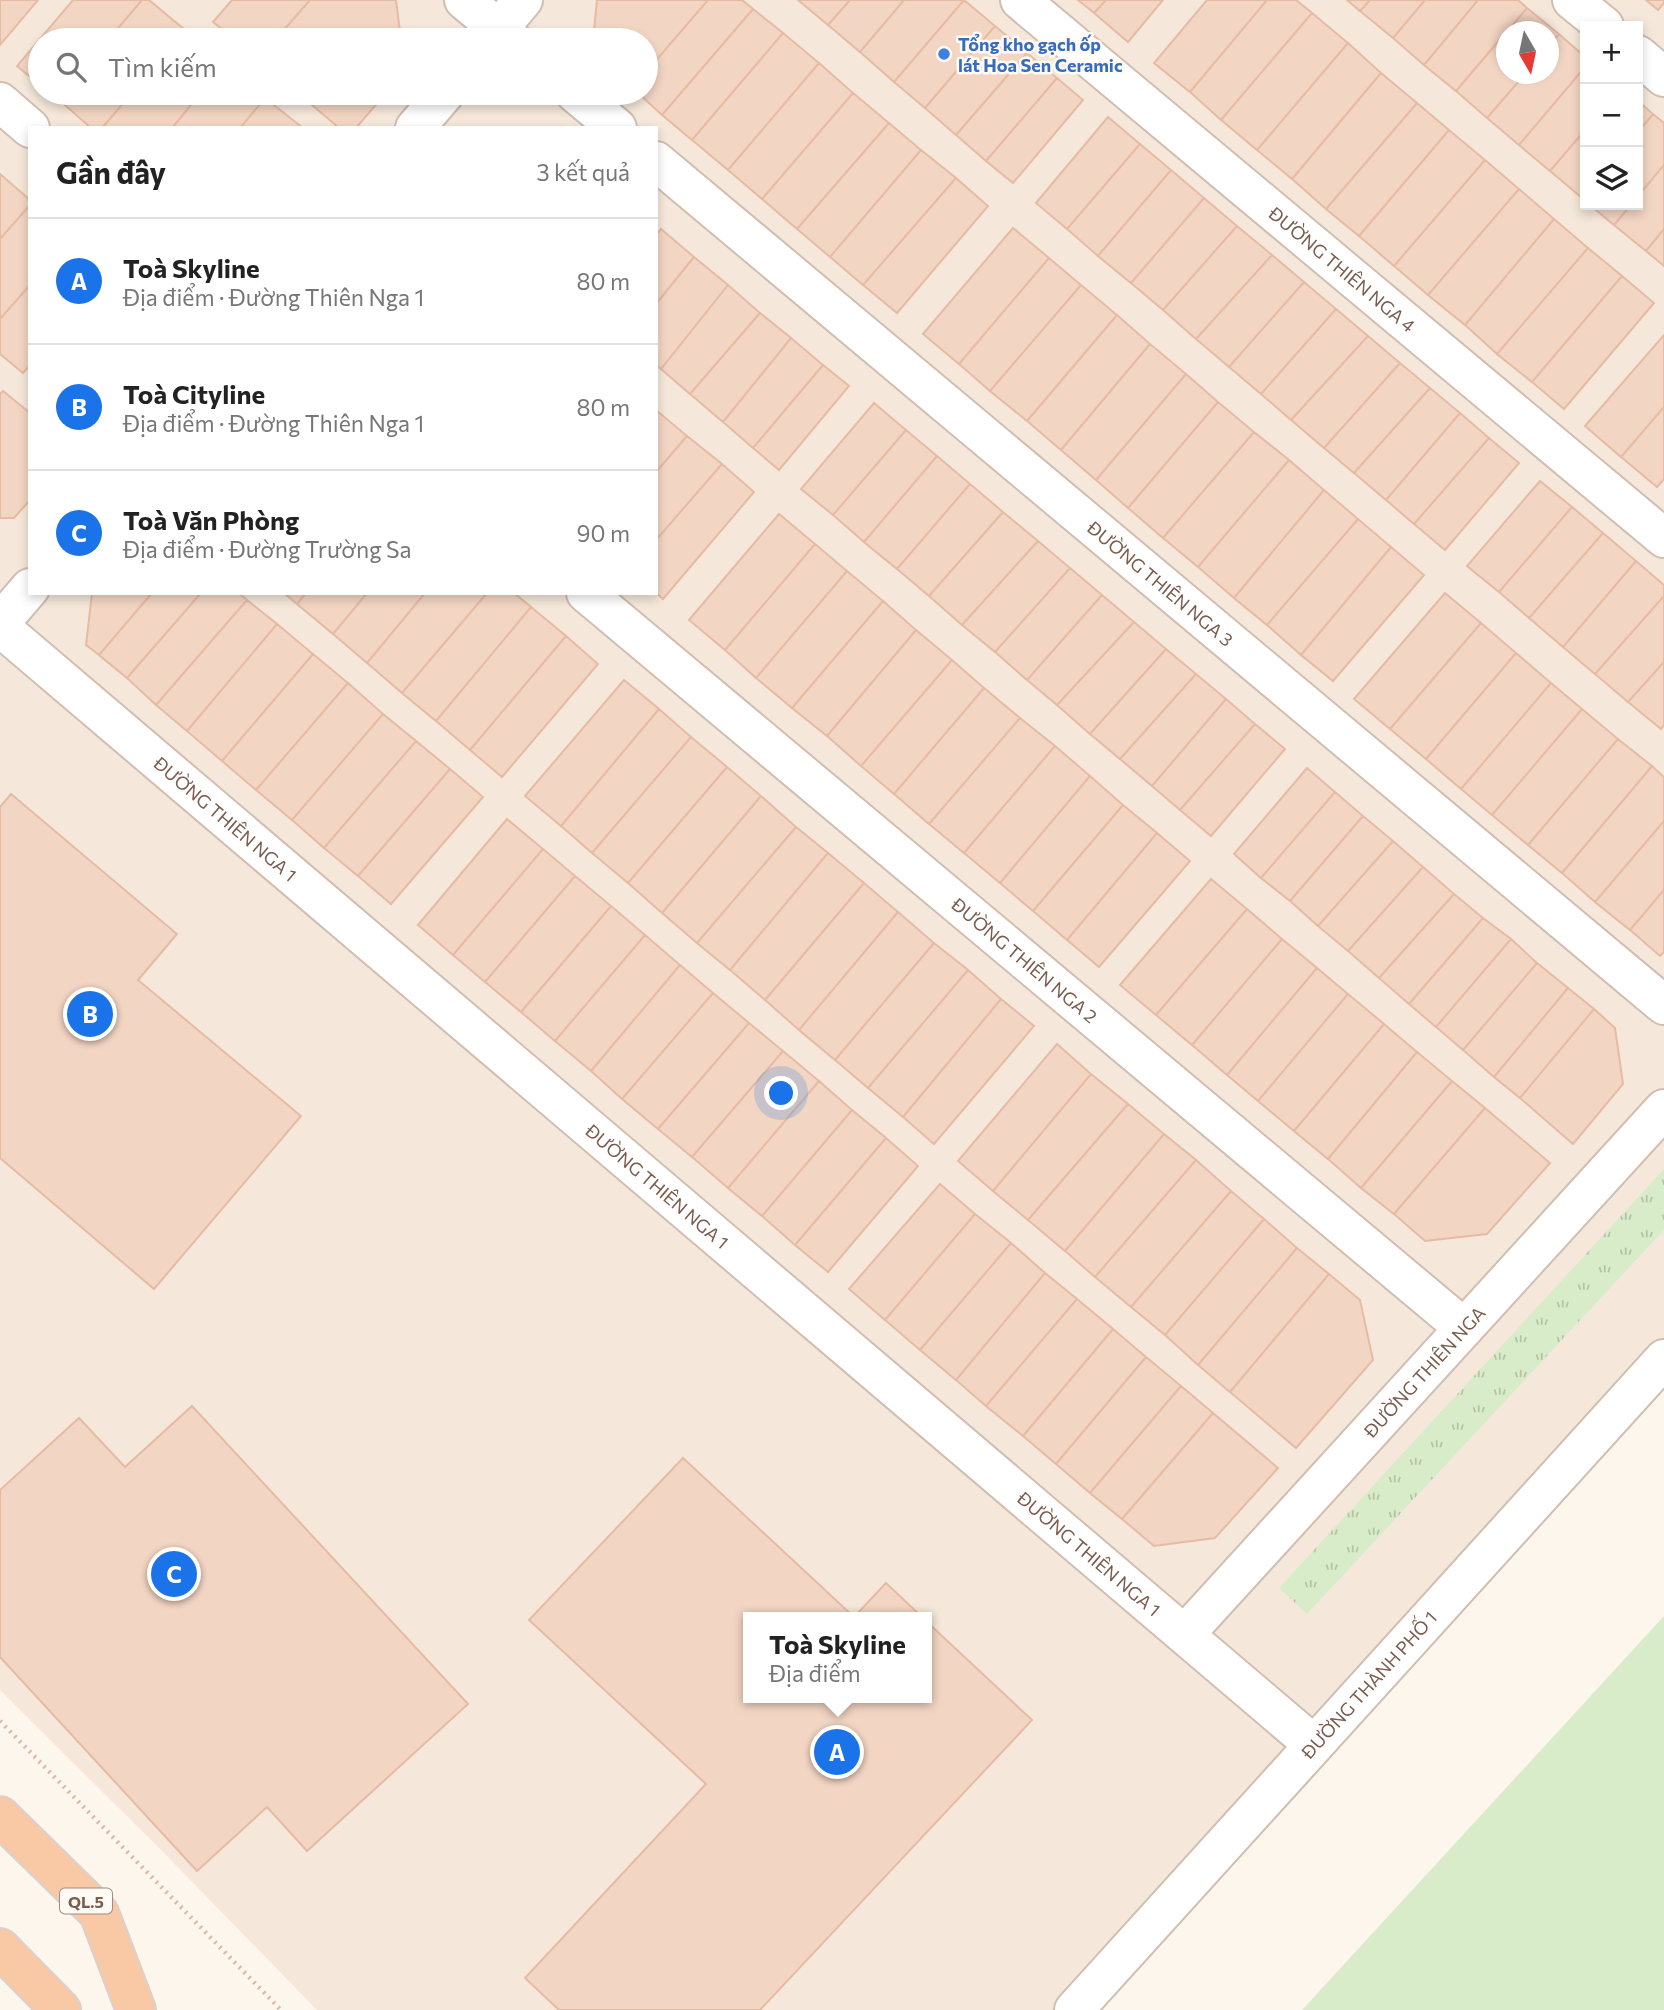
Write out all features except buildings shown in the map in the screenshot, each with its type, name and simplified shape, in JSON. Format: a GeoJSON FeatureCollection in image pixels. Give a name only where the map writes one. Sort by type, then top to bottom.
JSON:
{"type":"FeatureCollection","features":[{"type":"Feature","properties":{"kind":"highway","name":"QL.5"},"geometry":{"type":"LineString","coordinates":[[0,1815],[99,1913],[136,2010]]}},
{"type":"Feature","properties":{"kind":"highway"},"geometry":{"type":"LineString","coordinates":[[0,1948],[61,2010]]}},
{"type":"Feature","properties":{"kind":"street"},"geometry":{"type":"LineString","coordinates":[[464,0],[492,28]]}},
{"type":"Feature","properties":{"kind":"street"},"geometry":{"type":"LineString","coordinates":[[505,28],[523,0]]}},
{"type":"Feature","properties":{"kind":"street","name":"ĐƯỜNG THIÊN NGA 4"},"geometry":{"type":"LineString","coordinates":[[1020,0],[1664,538]]}},
{"type":"Feature","properties":{"kind":"street"},"geometry":{"type":"LineString","coordinates":[[1573,0],[1598,21]]}},
{"type":"Feature","properties":{"kind":"street"},"geometry":{"type":"LineString","coordinates":[[1643,59],[1664,77]]}},
{"type":"Feature","properties":{"kind":"street"},"geometry":{"type":"LineString","coordinates":[[0,102],[28,126]]}},
{"type":"Feature","properties":{"kind":"street"},"geometry":{"type":"LineString","coordinates":[[417,126],[435,105]]}},
{"type":"Feature","properties":{"kind":"street"},"geometry":{"type":"LineString","coordinates":[[589,105],[615,126]]}},
{"type":"Feature","properties":{"kind":"street","name":"ĐƯỜNG THIÊN NGA 3"},"geometry":{"type":"LineString","coordinates":[[658,163],[1664,1006]]}},
{"type":"Feature","properties":{"kind":"street"},"geometry":{"type":"LineString","coordinates":[[0,625],[28,590]]}},
{"type":"Feature","properties":{"kind":"street","name":"ĐƯỜNG THIÊN NGA 2"},"geometry":{"type":"LineString","coordinates":[[588,595],[1464,1328]]}},
{"type":"Feature","properties":{"kind":"street","name":"ĐƯỜNG THIÊN NGA 1"},"geometry":{"type":"LineString","coordinates":[[0,625],[1314,1745]]}},
{"type":"Feature","properties":{"kind":"street","name":"ĐƯỜNG THIÊN NGA"},"geometry":{"type":"LineString","coordinates":[[1185,1634],[1664,1109]]}},
{"type":"Feature","properties":{"kind":"street","name":"ĐƯỜNG THÀNH PHỐ 1"},"geometry":{"type":"LineString","coordinates":[[1074,2010],[1664,1359]]}},
{"type":"Feature","properties":{"kind":"path"},"geometry":{"type":"LineString","coordinates":[[0,1721],[281,2010]]}},
{"type":"Feature","properties":{"kind":"shaded area"},"geometry":{"type":"Polygon","coordinates":[[[0,0],[1664,0],[1664,1359],[1074,2010],[317,2010],[0,1690],[0,0]]]}},
{"type":"Feature","properties":{"kind":"green space"},"geometry":{"type":"Polygon","coordinates":[[[1664,1169],[1664,1230],[1307,1614],[1279,1588],[1664,1169]]]}},
{"type":"Feature","properties":{"kind":"green space"},"geometry":{"type":"Polygon","coordinates":[[[1664,1616],[1664,2010],[1302,2010],[1664,1616]]]}},
{"type":"Feature","properties":{"kind":"place","name":"Tổng kho gạch ốp lát Hoa Sen Ceramic"},"geometry":{"type":"Point","coordinates":[944,54]}},
{"type":"Feature","properties":{"kind":"place","name":"Toà Cityline"},"geometry":{"type":"Point","coordinates":[90,1014]}},
{"type":"Feature","properties":{"kind":"place","name":"Toà Văn Phòng"},"geometry":{"type":"Point","coordinates":[174,1574]}},
{"type":"Feature","properties":{"kind":"place","name":"Toà Skyline"},"geometry":{"type":"Point","coordinates":[837,1752]}}]}
